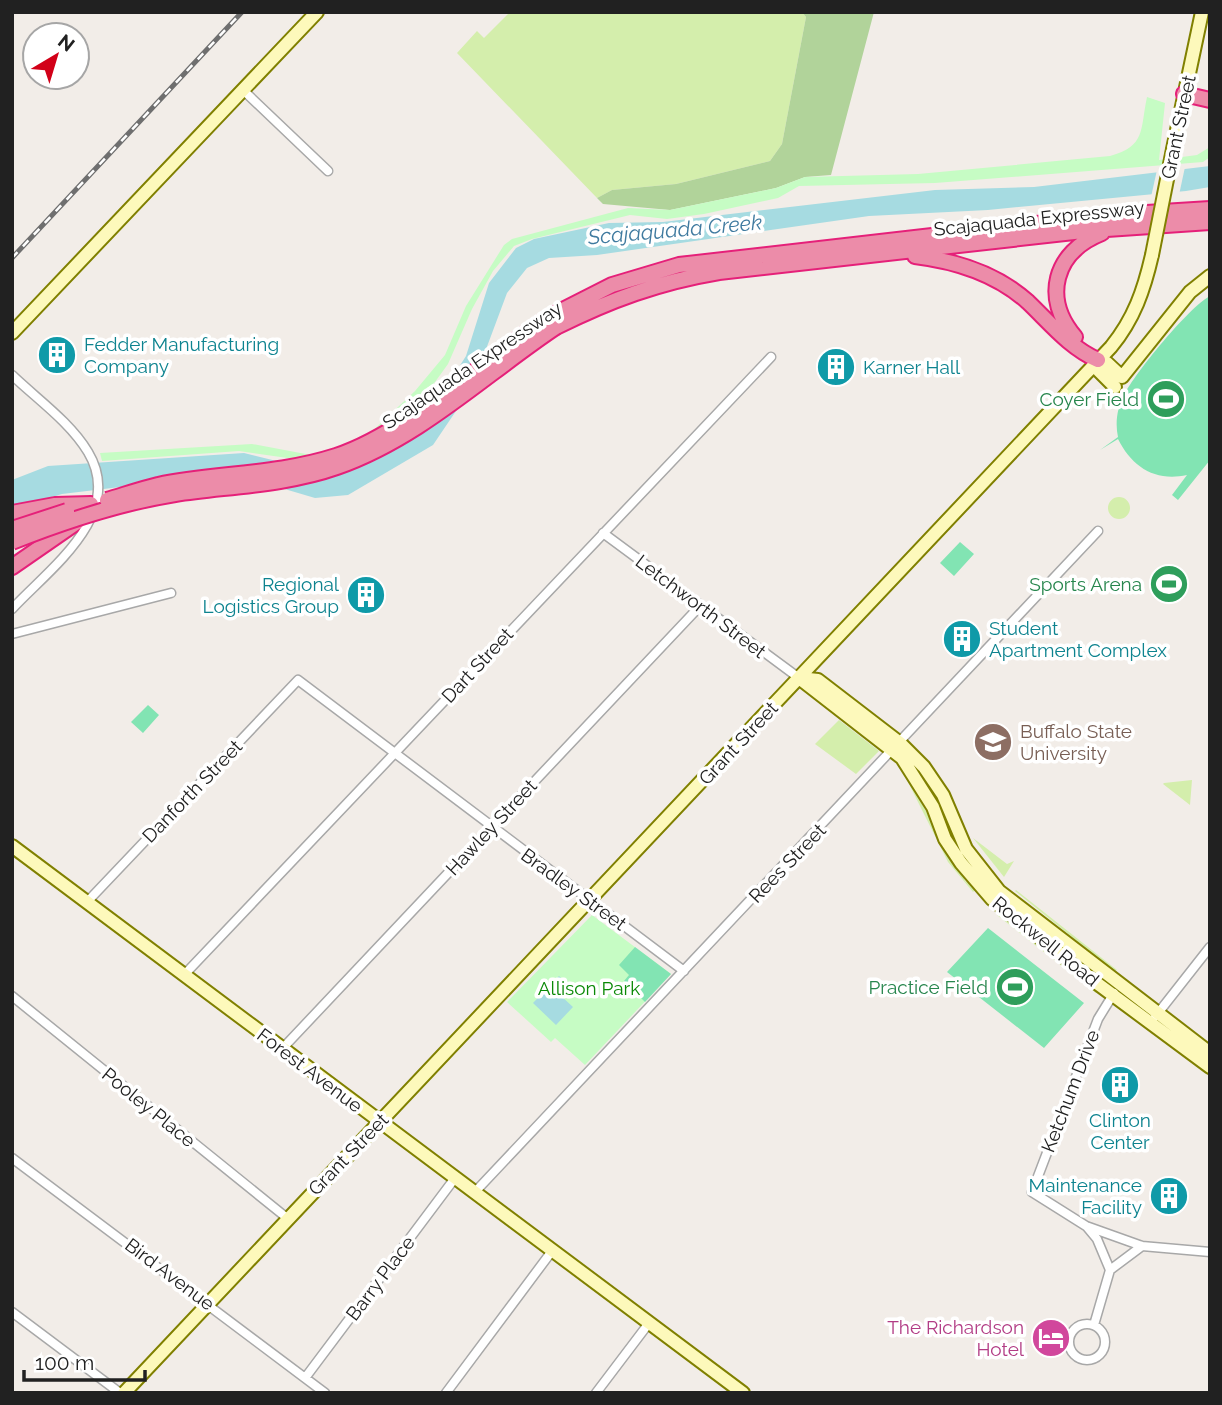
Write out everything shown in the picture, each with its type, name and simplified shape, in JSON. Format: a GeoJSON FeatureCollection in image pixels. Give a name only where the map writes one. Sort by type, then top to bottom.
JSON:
{"type":"FeatureCollection","features":[{"type":"Feature","properties":{"kind":"highway"},"geometry":{"type":"LineString","coordinates":[[1184,94],[1210,92]]}},
{"type":"Feature","properties":{"kind":"highway"},"geometry":{"type":"LineString","coordinates":[[1184,94],[1210,100]]}},
{"type":"Feature","properties":{"kind":"highway"},"geometry":{"type":"LineString","coordinates":[[1181,209],[1210,203]]}},
{"type":"Feature","properties":{"kind":"highway","name":"Scajaquada Expressway"},"geometry":{"type":"LineString","coordinates":[[12,542],[91,509],[159,485],[267,473],[337,456],[379,436],[612,285],[679,265],[1181,209],[1210,209]]}},
{"type":"Feature","properties":{"kind":"highway","name":"Scajaquada Expressway"},"geometry":{"type":"LineString","coordinates":[[552,322],[670,280],[1115,228],[1210,222]]}},
{"type":"Feature","properties":{"kind":"highway"},"geometry":{"type":"LineString","coordinates":[[1098,360],[1059,316],[1056,281],[1064,263],[1079,245],[1115,228]]}},
{"type":"Feature","properties":{"kind":"highway"},"geometry":{"type":"LineString","coordinates":[[894,254],[943,261],[988,275],[1017,293],[1085,354],[1098,360]]}},
{"type":"Feature","properties":{"kind":"highway"},"geometry":{"type":"LineString","coordinates":[[12,513],[55,505],[91,509]]}},
{"type":"Feature","properties":{"kind":"highway"},"geometry":{"type":"LineString","coordinates":[[12,567],[91,509]]}},
{"type":"Feature","properties":{"kind":"highway","name":"Scajaquada Expressway"},"geometry":{"type":"LineString","coordinates":[[12,529],[91,509]]}},
{"type":"Feature","properties":{"kind":"street"},"geometry":{"type":"LineString","coordinates":[[12,334],[317,12]]}},
{"type":"Feature","properties":{"kind":"street","name":"Grant Street"},"geometry":{"type":"LineString","coordinates":[[122,1393],[1124,331],[1134,314],[1152,255],[1202,12]]}},
{"type":"Feature","properties":{"kind":"street"},"geometry":{"type":"LineString","coordinates":[[243,90],[328,171]]}},
{"type":"Feature","properties":{"kind":"street"},"geometry":{"type":"LineString","coordinates":[[1098,360],[1107,363],[1118,382],[1190,292],[1210,276]]}},
{"type":"Feature","properties":{"kind":"street","name":"Dart Street"},"geometry":{"type":"LineString","coordinates":[[184,975],[771,357]]}},
{"type":"Feature","properties":{"kind":"street"},"geometry":{"type":"LineString","coordinates":[[12,374],[74,435],[93,464],[99,490],[96,507],[87,528],[12,609]]}},
{"type":"Feature","properties":{"kind":"street","name":"Rees Street"},"geometry":{"type":"LineString","coordinates":[[474,1193],[1098,531]]}},
{"type":"Feature","properties":{"kind":"street","name":"Letchworth Street"},"geometry":{"type":"LineString","coordinates":[[603,533],[897,747]]}},
{"type":"Feature","properties":{"kind":"street"},"geometry":{"type":"LineString","coordinates":[[12,634],[171,593]]}},
{"type":"Feature","properties":{"kind":"street","name":"Hawley Street"},"geometry":{"type":"LineString","coordinates":[[282,1049],[700,606]]}},
{"type":"Feature","properties":{"kind":"street","name":"Bradley Street"},"geometry":{"type":"LineString","coordinates":[[298,680],[684,971]]}},
{"type":"Feature","properties":{"kind":"street","name":"Danforth Street"},"geometry":{"type":"LineString","coordinates":[[87,902],[298,680]]}},
{"type":"Feature","properties":{"kind":"street","name":"Rockwell Road"},"geometry":{"type":"LineString","coordinates":[[897,747],[933,807],[945,839],[961,863],[992,899],[1077,968],[1210,1054]]}},
{"type":"Feature","properties":{"kind":"street","name":"Rockwell Road"},"geometry":{"type":"LineString","coordinates":[[897,747],[924,767],[943,795],[966,849],[999,891],[1154,1017],[1210,1067]]}},
{"type":"Feature","properties":{"kind":"street","name":"Forest Avenue"},"geometry":{"type":"LineString","coordinates":[[12,846],[743,1393]]}},
{"type":"Feature","properties":{"kind":"street"},"geometry":{"type":"LineString","coordinates":[[1154,1017],[1210,947]]}},
{"type":"Feature","properties":{"kind":"street","name":"Ketchum Drive"},"geometry":{"type":"LineString","coordinates":[[1086,1226],[1032,1192],[1098,1019],[1114,993]]}},
{"type":"Feature","properties":{"kind":"street","name":"Pooley Place"},"geometry":{"type":"LineString","coordinates":[[12,996],[287,1218]]}},
{"type":"Feature","properties":{"kind":"street","name":"Bird Avenue"},"geometry":{"type":"LineString","coordinates":[[12,1158],[325,1393]]}},
{"type":"Feature","properties":{"kind":"street","name":"Barry Place"},"geometry":{"type":"LineString","coordinates":[[305,1378],[455,1178]]}},
{"type":"Feature","properties":{"kind":"street"},"geometry":{"type":"LineString","coordinates":[[1086,1226],[1142,1246],[1210,1252]]}},
{"type":"Feature","properties":{"kind":"street"},"geometry":{"type":"LineString","coordinates":[[1086,1226],[1097,1239],[1110,1270]]}},
{"type":"Feature","properties":{"kind":"street"},"geometry":{"type":"LineString","coordinates":[[1094,1325],[1110,1270],[1142,1246]]}},
{"type":"Feature","properties":{"kind":"street"},"geometry":{"type":"LineString","coordinates":[[446,1393],[552,1251]]}},
{"type":"Feature","properties":{"kind":"street"},"geometry":{"type":"LineString","coordinates":[[12,1312],[122,1393]]}},
{"type":"Feature","properties":{"kind":"street"},"geometry":{"type":"LineString","coordinates":[[596,1393],[649,1323]]}},
{"type":"Feature","properties":{"kind":"street"},"geometry":{"type":"LineString","coordinates":[[1083,1324],[1094,1325],[1103,1333],[1105,1345],[1094,1359],[1082,1358],[1070,1346],[1071,1335],[1083,1324]]}},
{"type":"Feature","properties":{"kind":"green space"},"geometry":{"type":"Polygon","coordinates":[[[510,12],[802,12],[806,17],[782,144],[770,161],[676,184],[612,190],[597,198],[457,53],[477,31],[484,38],[510,12]]]}},
{"type":"Feature","properties":{"kind":"green space"},"geometry":{"type":"Polygon","coordinates":[[[802,12],[874,12],[831,175],[805,177],[776,188],[670,210],[603,204],[597,198],[612,190],[676,184],[770,161],[782,144],[806,17],[802,12]]]}},
{"type":"Feature","properties":{"kind":"green space"},"geometry":{"type":"Polygon","coordinates":[[[1147,97],[1165,103],[1159,160],[1197,155],[1210,147],[1210,157],[1203,162],[935,183],[799,186],[778,198],[704,214],[667,219],[630,215],[532,239],[514,246],[493,271],[472,309],[448,364],[435,382],[393,423],[323,463],[239,451],[102,461],[100,453],[252,444],[311,455],[335,452],[366,437],[415,391],[445,355],[466,306],[504,245],[512,239],[628,208],[670,210],[776,188],[805,177],[918,174],[1110,156],[1122,152],[1136,142],[1142,128],[1147,97]]]}},
{"type":"Feature","properties":{"kind":"green space","name":"Coyer Field"},"geometry":{"type":"Polygon","coordinates":[[[1210,296],[1210,460],[1178,500],[1172,495],[1187,475],[1165,476],[1146,470],[1130,457],[1118,439],[1100,450],[1118,437],[1120,405],[1139,372],[1176,326],[1210,296]]]}},
{"type":"Feature","properties":{"kind":"green space"},"geometry":{"type":"Polygon","coordinates":[[[1119,497],[1127,500],[1130,508],[1127,516],[1119,519],[1111,516],[1108,508],[1111,500],[1119,497]]]}},
{"type":"Feature","properties":{"kind":"green space"},"geometry":{"type":"Polygon","coordinates":[[[960,542],[974,554],[954,576],[940,563],[960,542]]]}},
{"type":"Feature","properties":{"kind":"green space"},"geometry":{"type":"Polygon","coordinates":[[[148,705],[159,715],[143,733],[131,722],[148,705]]]}},
{"type":"Feature","properties":{"kind":"green space"},"geometry":{"type":"Polygon","coordinates":[[[839,720],[879,751],[856,774],[815,744],[839,720]]]}},
{"type":"Feature","properties":{"kind":"green space"},"geometry":{"type":"Polygon","coordinates":[[[909,778],[955,868],[961,870],[965,881],[976,889],[973,892],[948,862],[907,780],[909,778]]]}},
{"type":"Feature","properties":{"kind":"green space"},"geometry":{"type":"Polygon","coordinates":[[[1192,780],[1190,805],[1163,784],[1164,783],[1192,780]]]}},
{"type":"Feature","properties":{"kind":"green space"},"geometry":{"type":"Polygon","coordinates":[[[973,838],[1007,864],[1014,861],[1004,877],[973,838]]]}},
{"type":"Feature","properties":{"kind":"green space"},"geometry":{"type":"Polygon","coordinates":[[[1016,890],[1117,970],[1114,971],[1016,890]]]}},
{"type":"Feature","properties":{"kind":"green space","name":"Allison Park"},"geometry":{"type":"Polygon","coordinates":[[[592,915],[671,974],[585,1065],[555,1038],[551,1042],[507,1002],[592,915]]]}},
{"type":"Feature","properties":{"kind":"green space"},"geometry":{"type":"Polygon","coordinates":[[[997,915],[1098,991],[1096,993],[997,915]]]}},
{"type":"Feature","properties":{"kind":"green space","name":"Practice Field"},"geometry":{"type":"Polygon","coordinates":[[[988,928],[1084,1003],[1044,1048],[947,972],[988,928]]]}},
{"type":"Feature","properties":{"kind":"green space"},"geometry":{"type":"Polygon","coordinates":[[[635,947],[671,974],[645,1002],[624,981],[629,975],[619,965],[635,947]]]}},
{"type":"Feature","properties":{"kind":"water","name":"Scajaquada Creek"},"geometry":{"type":"Polygon","coordinates":[[[1210,166],[1210,187],[1186,191],[988,210],[869,216],[597,255],[549,258],[527,268],[507,293],[485,352],[483,371],[433,445],[348,495],[315,498],[271,485],[187,479],[62,494],[12,509],[12,480],[48,466],[244,453],[305,468],[354,468],[396,449],[434,406],[466,356],[489,283],[516,248],[534,239],[609,223],[663,222],[935,190],[1034,187],[1210,166]]]}},
{"type":"Feature","properties":{"kind":"water"},"geometry":{"type":"Polygon","coordinates":[[[559,976],[568,985],[559,994],[573,1007],[556,1025],[533,1003],[559,976]]]}},
{"type":"Feature","properties":{"kind":"pier"},"geometry":{"type":"Polygon","coordinates":[[[1185,167],[1179,195],[1151,197],[1157,170],[1185,167]]]}},
{"type":"Feature","properties":{"kind":"railway"},"geometry":{"type":"LineString","coordinates":[[12,258],[242,12]]}},
{"type":"Feature","properties":{"kind":"place","name":"Fedder Manufacturing Company"},"geometry":{"type":"Point","coordinates":[57,355]}},
{"type":"Feature","properties":{"kind":"place","name":"Karner Hall"},"geometry":{"type":"Point","coordinates":[836,367]}},
{"type":"Feature","properties":{"kind":"place","name":"Coyer Field"},"geometry":{"type":"Point","coordinates":[1166,399]}},
{"type":"Feature","properties":{"kind":"place","name":"Sports Arena"},"geometry":{"type":"Point","coordinates":[1169,584]}},
{"type":"Feature","properties":{"kind":"place","name":"Regional Logistics Group"},"geometry":{"type":"Point","coordinates":[366,595]}},
{"type":"Feature","properties":{"kind":"place","name":"Student Apartment Complex"},"geometry":{"type":"Point","coordinates":[962,639]}},
{"type":"Feature","properties":{"kind":"place","name":"Buffalo State University"},"geometry":{"type":"Point","coordinates":[993,742]}},
{"type":"Feature","properties":{"kind":"place","name":"Practice Field"},"geometry":{"type":"Point","coordinates":[1015,987]}},
{"type":"Feature","properties":{"kind":"place","name":"Clinton Center"},"geometry":{"type":"Point","coordinates":[1120,1085]}},
{"type":"Feature","properties":{"kind":"place","name":"Maintenance Facility"},"geometry":{"type":"Point","coordinates":[1169,1196]}},
{"type":"Feature","properties":{"kind":"place","name":"The Richardson Hotel"},"geometry":{"type":"Point","coordinates":[1051,1338]}}]}
